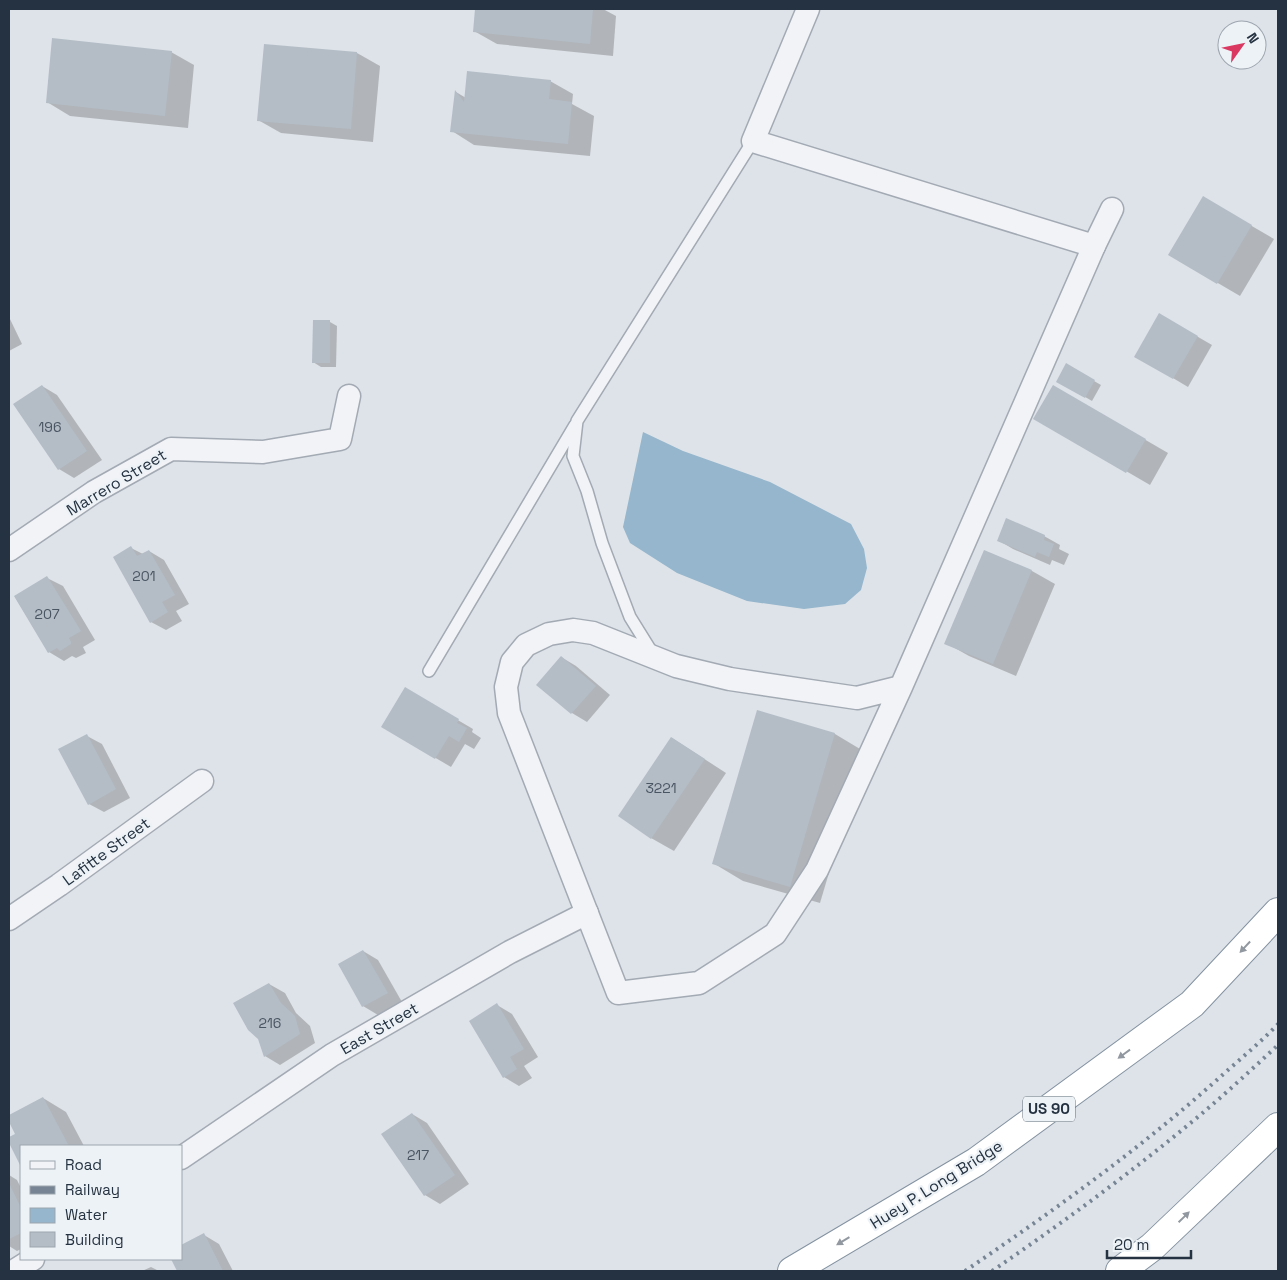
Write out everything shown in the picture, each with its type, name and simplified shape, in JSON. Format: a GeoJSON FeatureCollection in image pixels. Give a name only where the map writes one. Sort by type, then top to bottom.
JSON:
{"type":"FeatureCollection","features":[{"type":"Feature","properties":{"kind":"highway","name":"Huey P. Long Bridge"},"geometry":{"type":"LineString","coordinates":[[792,1271],[976,1162],[1192,1004],[1278,912]]}},
{"type":"Feature","properties":{"kind":"highway"},"geometry":{"type":"LineString","coordinates":[[1120,1271],[1152,1248],[1278,1127]]}},
{"type":"Feature","properties":{"kind":"street"},"geometry":{"type":"LineString","coordinates":[[808,9],[754,141],[1094,246]]}},
{"type":"Feature","properties":{"kind":"street"},"geometry":{"type":"LineString","coordinates":[[901,687],[857,698],[730,679],[676,666],[593,633],[573,630],[549,634],[526,645],[512,662],[506,687],[509,713],[618,993],[699,983],[775,934],[817,870],[901,687],[1094,246],[1112,209]]}},
{"type":"Feature","properties":{"kind":"street","name":"Marrero Street"},"geometry":{"type":"LineString","coordinates":[[9,550],[94,492],[171,449],[263,452],[340,439],[349,396]]}},
{"type":"Feature","properties":{"kind":"street","name":"Lafitte Street"},"geometry":{"type":"LineString","coordinates":[[9,919],[59,886],[202,781]]}},
{"type":"Feature","properties":{"kind":"street","name":"East Street"},"geometry":{"type":"LineString","coordinates":[[182,1157],[332,1055],[510,952],[587,913]]}},
{"type":"Feature","properties":{"kind":"street"},"geometry":{"type":"LineString","coordinates":[[14,1271],[31,1260]]}},
{"type":"Feature","properties":{"kind":"lane"},"geometry":{"type":"LineString","coordinates":[[429,671],[577,421],[754,141]]}},
{"type":"Feature","properties":{"kind":"lane"},"geometry":{"type":"LineString","coordinates":[[577,421],[573,456],[587,491],[602,543],[630,617],[656,658]]}},
{"type":"Feature","properties":{"kind":"water"},"geometry":{"type":"Polygon","coordinates":[[[643,432],[683,451],[770,482],[851,524],[864,549],[867,568],[861,590],[845,604],[804,609],[747,601],[677,573],[630,543],[623,527],[643,432]]]}},
{"type":"Feature","properties":{"kind":"building"},"geometry":{"type":"Polygon","coordinates":[[[475,9],[593,9],[590,44],[473,32],[475,9]]]}},
{"type":"Feature","properties":{"kind":"building"},"geometry":{"type":"Polygon","coordinates":[[[52,38],[172,51],[165,116],[46,103],[52,38]]]}},
{"type":"Feature","properties":{"kind":"building"},"geometry":{"type":"Polygon","coordinates":[[[264,44],[357,52],[351,129],[257,121],[264,44]]]}},
{"type":"Feature","properties":{"kind":"building"},"geometry":{"type":"Polygon","coordinates":[[[467,71],[551,80],[549,99],[572,102],[568,144],[450,132],[455,90],[464,102],[467,71]]]}},
{"type":"Feature","properties":{"kind":"building"},"geometry":{"type":"Polygon","coordinates":[[[1203,196],[1252,225],[1217,284],[1168,255],[1203,196]]]}},
{"type":"Feature","properties":{"kind":"building"},"geometry":{"type":"Polygon","coordinates":[[[1159,313],[1198,336],[1173,379],[1134,357],[1159,313]]]}},
{"type":"Feature","properties":{"kind":"building"},"geometry":{"type":"Polygon","coordinates":[[[313,320],[330,320],[330,363],[312,363],[313,320]]]}},
{"type":"Feature","properties":{"kind":"building"},"geometry":{"type":"Polygon","coordinates":[[[1066,363],[1095,380],[1085,398],[1056,382],[1066,363]]]}},
{"type":"Feature","properties":{"kind":"building"},"geometry":{"type":"Polygon","coordinates":[[[42,385],[87,451],[58,470],[13,404],[42,385]]]}},
{"type":"Feature","properties":{"kind":"building"},"geometry":{"type":"Polygon","coordinates":[[[1053,385],[1146,439],[1126,473],[1033,419],[1053,385]]]}},
{"type":"Feature","properties":{"kind":"building"},"geometry":{"type":"Polygon","coordinates":[[[1006,518],[1045,535],[1044,540],[1054,544],[1049,557],[1037,552],[1035,557],[997,541],[1006,518]]]}},
{"type":"Feature","properties":{"kind":"building"},"geometry":{"type":"Polygon","coordinates":[[[131,546],[137,556],[149,550],[175,595],[162,602],[168,612],[150,623],[113,557],[131,546]]]}},
{"type":"Feature","properties":{"kind":"building"},"geometry":{"type":"Polygon","coordinates":[[[984,550],[1032,570],[993,664],[944,644],[984,550]]]}},
{"type":"Feature","properties":{"kind":"building"},"geometry":{"type":"Polygon","coordinates":[[[47,576],[81,631],[69,638],[71,644],[60,651],[57,648],[48,653],[14,596],[47,576]]]}},
{"type":"Feature","properties":{"kind":"building"},"geometry":{"type":"Polygon","coordinates":[[[561,656],[596,686],[571,714],[536,685],[561,656]]]}},
{"type":"Feature","properties":{"kind":"building"},"geometry":{"type":"Polygon","coordinates":[[[405,687],[459,719],[457,723],[467,728],[459,742],[449,736],[435,759],[381,727],[405,687]]]}},
{"type":"Feature","properties":{"kind":"building"},"geometry":{"type":"Polygon","coordinates":[[[757,710],[835,733],[790,887],[712,864],[757,710]]]}},
{"type":"Feature","properties":{"kind":"building"},"geometry":{"type":"Polygon","coordinates":[[[87,734],[116,789],[88,805],[58,749],[87,734]]]}},
{"type":"Feature","properties":{"kind":"building"},"geometry":{"type":"Polygon","coordinates":[[[671,737],[705,759],[651,839],[618,816],[671,737]]]}},
{"type":"Feature","properties":{"kind":"building"},"geometry":{"type":"Polygon","coordinates":[[[363,950],[388,993],[362,1007],[338,964],[363,950]]]}},
{"type":"Feature","properties":{"kind":"building"},"geometry":{"type":"Polygon","coordinates":[[[269,983],[281,1003],[295,1016],[300,1034],[264,1057],[258,1039],[248,1030],[233,1003],[269,983]]]}},
{"type":"Feature","properties":{"kind":"building"},"geometry":{"type":"Polygon","coordinates":[[[497,1003],[524,1049],[510,1057],[517,1069],[503,1078],[469,1021],[497,1003]]]}},
{"type":"Feature","properties":{"kind":"building"},"geometry":{"type":"Polygon","coordinates":[[[43,1097],[68,1145],[20,1145],[20,1165],[9,1143],[9,1137],[15,1134],[9,1122],[9,1115],[43,1097]]]}},
{"type":"Feature","properties":{"kind":"building"},"geometry":{"type":"Polygon","coordinates":[[[412,1113],[455,1175],[424,1196],[381,1134],[412,1113]]]}},
{"type":"Feature","properties":{"kind":"building"},"geometry":{"type":"Polygon","coordinates":[[[9,1183],[20,1206],[20,1234],[9,1239],[9,1183]]]}},
{"type":"Feature","properties":{"kind":"building"},"geometry":{"type":"Polygon","coordinates":[[[204,1233],[223,1271],[177,1271],[172,1260],[182,1260],[182,1244],[204,1233]]]}},
{"type":"Feature","properties":{"kind":"railway"},"geometry":{"type":"LineString","coordinates":[[965,1271],[1031,1226],[1158,1130],[1257,1045],[1278,1024]]}},
{"type":"Feature","properties":{"kind":"railway"},"geometry":{"type":"LineString","coordinates":[[992,1271],[1069,1217],[1144,1160],[1215,1103],[1278,1045]]}}]}
